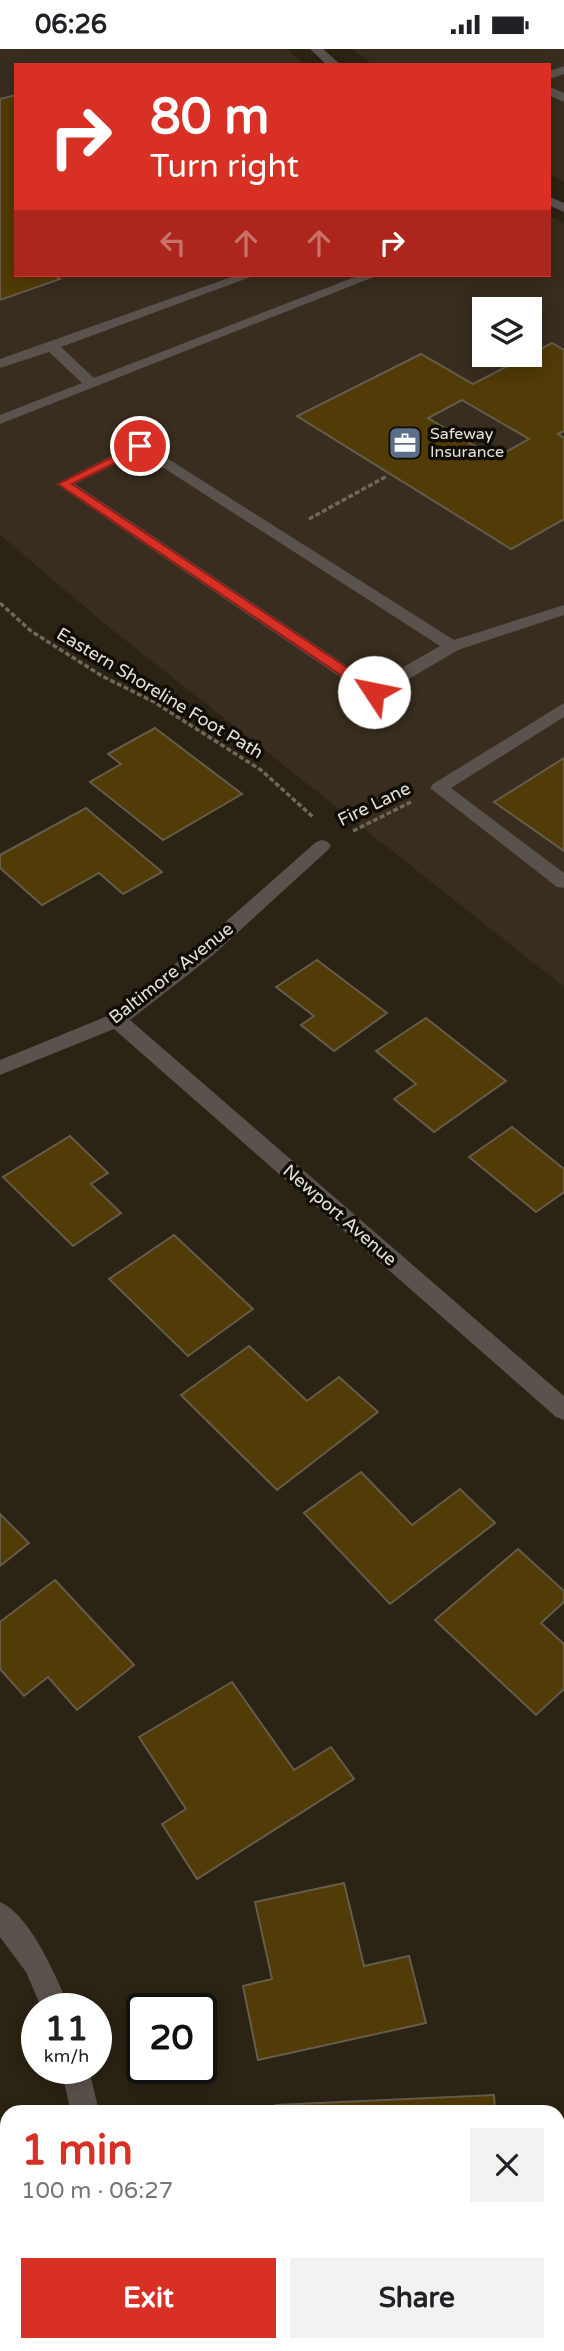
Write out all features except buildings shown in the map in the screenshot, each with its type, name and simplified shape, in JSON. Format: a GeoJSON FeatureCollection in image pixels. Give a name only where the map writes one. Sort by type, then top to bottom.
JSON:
{"type":"FeatureCollection","features":[{"type":"Feature","properties":{"kind":"street"},"geometry":{"type":"LineString","coordinates":[[316,49],[333,63]]}},
{"type":"Feature","properties":{"kind":"street"},"geometry":{"type":"LineString","coordinates":[[0,364],[242,277]]}},
{"type":"Feature","properties":{"kind":"street"},"geometry":{"type":"LineString","coordinates":[[0,420],[367,277]]}},
{"type":"Feature","properties":{"kind":"street"},"geometry":{"type":"LineString","coordinates":[[51,346],[92,384]]}},
{"type":"Feature","properties":{"kind":"street"},"geometry":{"type":"LineString","coordinates":[[452,646],[140,446],[64,484],[374,692],[452,646],[564,610]]}},
{"type":"Feature","properties":{"kind":"street"},"geometry":{"type":"LineString","coordinates":[[564,709],[439,788],[564,882]]}},
{"type":"Feature","properties":{"kind":"street","name":"Baltimore Avenue"},"geometry":{"type":"LineString","coordinates":[[0,1068],[117,1020],[205,951],[322,846]]}},
{"type":"Feature","properties":{"kind":"street","name":"Newport Avenue"},"geometry":{"type":"LineString","coordinates":[[117,1020],[564,1410]]}},
{"type":"Feature","properties":{"kind":"street"},"geometry":{"type":"LineString","coordinates":[[0,1915],[36,1962],[49,1993]]}},
{"type":"Feature","properties":{"kind":"street"},"geometry":{"type":"LineString","coordinates":[[78,2084],[83,2105]]}},
{"type":"Feature","properties":{"kind":"path","name":"Eastern Shoreline Foot Path"},"geometry":{"type":"LineString","coordinates":[[0,603],[31,631],[102,676],[154,702],[261,770],[316,819],[322,846]]}},
{"type":"Feature","properties":{"kind":"path","name":"Fire Lane"},"geometry":{"type":"LineString","coordinates":[[322,846],[439,788]]}},
{"type":"Feature","properties":{"kind":"shaded area"},"geometry":{"type":"Polygon","coordinates":[[[0,49],[287,49],[303,63],[14,63],[14,277],[551,277],[551,216],[564,223],[564,987],[105,624],[0,535],[0,49]]]}},
{"type":"Feature","properties":{"kind":"shaded area"},"geometry":{"type":"Polygon","coordinates":[[[353,49],[564,49],[564,182],[551,175],[551,63],[370,63],[353,49]]]}},
{"type":"Feature","properties":{"kind":"place","name":"Safeway Insurance"},"geometry":{"type":"Point","coordinates":[405,443]}},
{"type":"Feature","properties":{"kind":"route"},"geometry":{"type":"LineString","coordinates":[[140,446],[64,484],[374,692]]}}]}
